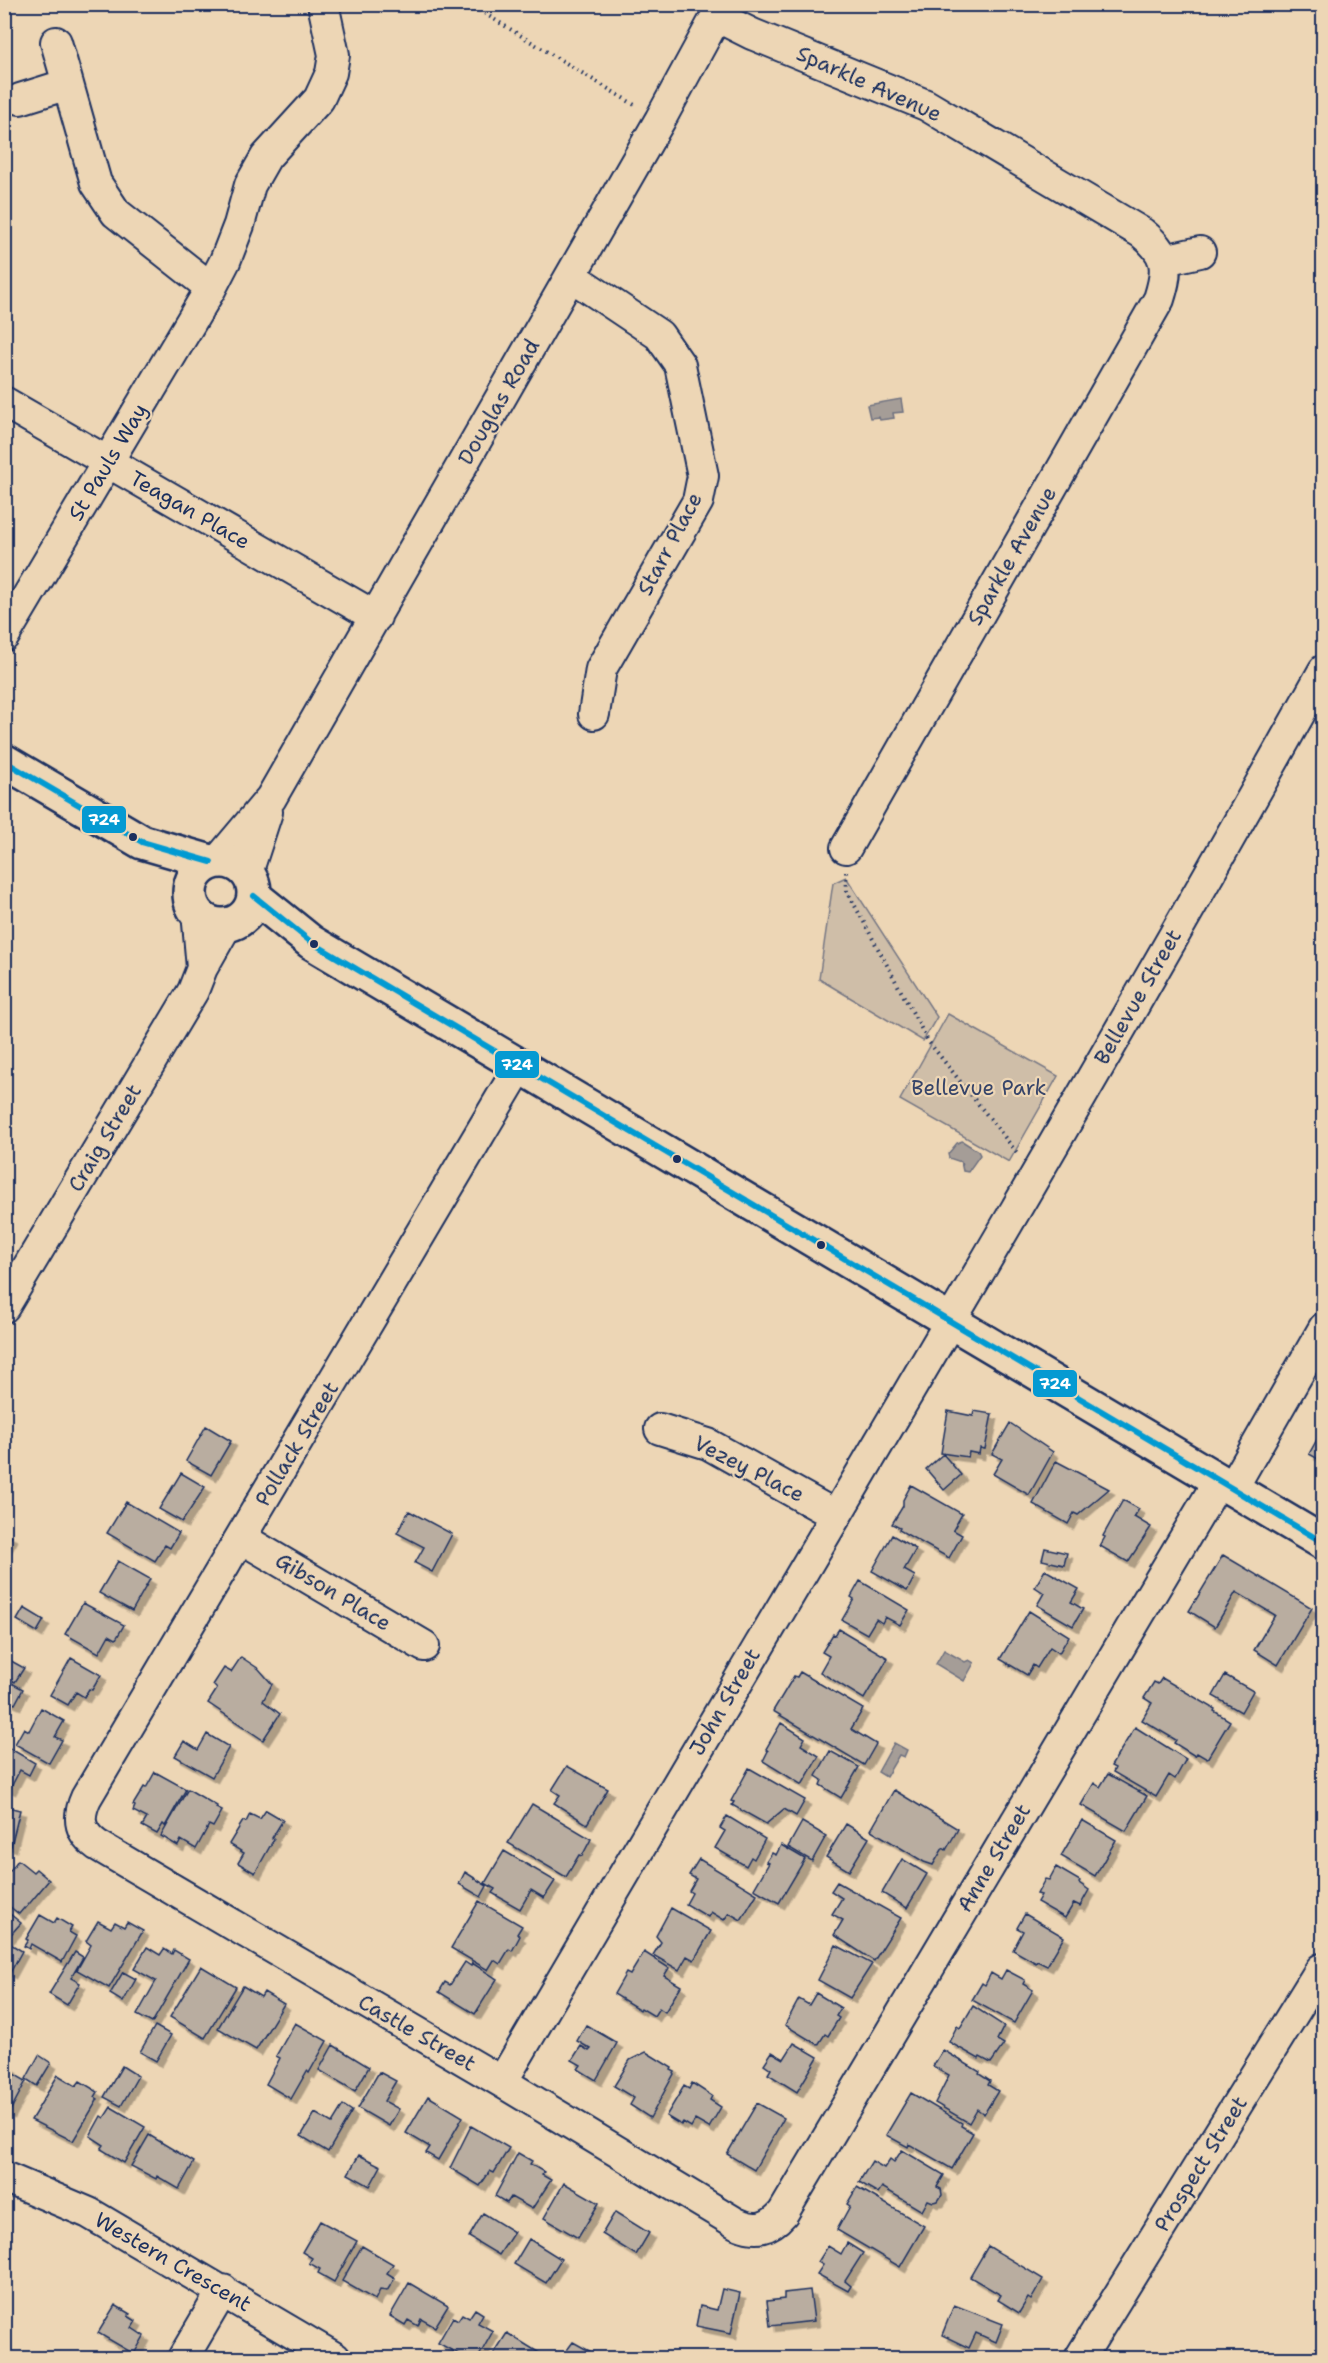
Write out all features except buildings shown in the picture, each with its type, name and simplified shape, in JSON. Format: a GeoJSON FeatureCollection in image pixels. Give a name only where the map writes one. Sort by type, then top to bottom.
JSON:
{"type":"FeatureCollection","features":[{"type":"Feature","properties":{"kind":"main road"},"geometry":{"type":"LineString","coordinates":[[4,761],[142,842],[232,890]]}},
{"type":"Feature","properties":{"kind":"main road"},"geometry":{"type":"LineString","coordinates":[[142,842],[210,922],[232,890]]}},
{"type":"Feature","properties":{"kind":"main road"},"geometry":{"type":"LineString","coordinates":[[194,904],[191,885],[202,868],[311,942],[1323,1544]]}},
{"type":"Feature","properties":{"kind":"street","name":"St Pauls Way"},"geometry":{"type":"LineString","coordinates":[[4,636],[211,288],[225,261],[239,225],[250,185],[266,157],[319,99],[331,73],[334,55],[323,4]]}},
{"type":"Feature","properties":{"kind":"street","name":"Sparkle Avenue"},"geometry":{"type":"LineString","coordinates":[[719,10],[752,34],[926,105],[1142,233],[1159,249],[1164,260],[1164,283],[1159,299],[846,848]]}},
{"type":"Feature","properties":{"kind":"street","name":"Douglas Road"},"geometry":{"type":"LineString","coordinates":[[232,890],[271,798],[572,276],[719,10]]}},
{"type":"Feature","properties":{"kind":"street"},"geometry":{"type":"LineString","coordinates":[[56,42],[96,183],[116,213],[211,288]]}},
{"type":"Feature","properties":{"kind":"street"},"geometry":{"type":"LineString","coordinates":[[20,99],[68,84]]}},
{"type":"Feature","properties":{"kind":"street"},"geometry":{"type":"LineString","coordinates":[[1164,260],[1200,252]]}},
{"type":"Feature","properties":{"kind":"street","name":"Starr Place"},"geometry":{"type":"LineString","coordinates":[[572,276],[659,335],[680,365],[704,476],[698,501],[601,669],[594,714]]}},
{"type":"Feature","properties":{"kind":"street","name":"Teagan Place"},"geometry":{"type":"LineString","coordinates":[[4,402],[376,617]]}},
{"type":"Feature","properties":{"kind":"street","name":"Bellevue Street"},"geometry":{"type":"LineString","coordinates":[[950,1323],[1323,670]]}},
{"type":"Feature","properties":{"kind":"street","name":"Craig Street"},"geometry":{"type":"LineString","coordinates":[[4,1307],[193,991],[232,890]]}},
{"type":"Feature","properties":{"kind":"street","name":"Craig Street"},"geometry":{"type":"LineString","coordinates":[[194,904],[202,968]]}},
{"type":"Feature","properties":{"kind":"street","name":"Pollack Street"},"geometry":{"type":"LineString","coordinates":[[80,1823],[81,1809],[86,1798],[520,1066]]}},
{"type":"Feature","properties":{"kind":"street","name":"John Street"},"geometry":{"type":"LineString","coordinates":[[502,2082],[950,1323]]}},
{"type":"Feature","properties":{"kind":"street"},"geometry":{"type":"LineString","coordinates":[[1225,1485],[1323,1328]]}},
{"type":"Feature","properties":{"kind":"street","name":"Vezey Place"},"geometry":{"type":"LineString","coordinates":[[660,1429],[708,1444],[835,1515]]}},
{"type":"Feature","properties":{"kind":"street","name":"Anne Street"},"geometry":{"type":"LineString","coordinates":[[763,2228],[776,2221],[783,2213],[1225,1485]]}},
{"type":"Feature","properties":{"kind":"street","name":"Gibson Place"},"geometry":{"type":"LineString","coordinates":[[242,1538],[424,1646]]}},
{"type":"Feature","properties":{"kind":"street","name":"Castle Street"},"geometry":{"type":"LineString","coordinates":[[80,1823],[88,1839],[97,1845],[502,2082],[736,2223],[748,2228],[763,2228]]}},
{"type":"Feature","properties":{"kind":"street","name":"Prospect Street"},"geometry":{"type":"LineString","coordinates":[[1080,2358],[1322,1970]]}},
{"type":"Feature","properties":{"kind":"street","name":"Western Crescent"},"geometry":{"type":"LineString","coordinates":[[4,2177],[88,2212],[335,2358]]}},
{"type":"Feature","properties":{"kind":"street"},"geometry":{"type":"LineString","coordinates":[[183,2358],[223,2290]]}},
{"type":"Feature","properties":{"kind":"path"},"geometry":{"type":"LineString","coordinates":[[469,4],[638,107]]}},
{"type":"Feature","properties":{"kind":"path"},"geometry":{"type":"LineString","coordinates":[[846,848],[847,891],[928,1041],[1036,1176]]}},
{"type":"Feature","properties":{"kind":"green space"},"geometry":{"type":"Polygon","coordinates":[[[846,877],[937,1017],[923,1041],[819,979],[833,883],[846,877]]]}},
{"type":"Feature","properties":{"kind":"green space","name":"Bellevue Park"},"geometry":{"type":"Polygon","coordinates":[[[948,1014],[1058,1076],[1009,1162],[900,1100],[948,1014]]]}},
{"type":"Feature","properties":{"kind":"shaded area"},"geometry":{"type":"Polygon","coordinates":[[[901,399],[903,412],[893,413],[894,418],[880,420],[879,417],[870,418],[867,405],[901,399]]]}},
{"type":"Feature","properties":{"kind":"shaded area"},"geometry":{"type":"Polygon","coordinates":[[[962,1141],[978,1151],[980,1155],[968,1172],[963,1171],[961,1162],[949,1158],[948,1154],[957,1143],[962,1141]]]}},
{"type":"Feature","properties":{"kind":"shaded area"},"geometry":{"type":"Polygon","coordinates":[[[944,1650],[965,1662],[969,1660],[974,1663],[964,1681],[936,1664],[944,1650]]]}},
{"type":"Feature","properties":{"kind":"shaded area"},"geometry":{"type":"Polygon","coordinates":[[[894,1743],[907,1750],[904,1757],[899,1755],[886,1777],[878,1772],[894,1743]]]}},
{"type":"Feature","properties":{"kind":"transit line","name":"724"},"geometry":{"type":"LineString","coordinates":[[4,761],[142,842],[211,862]]}},
{"type":"Feature","properties":{"kind":"transit line","name":"724"},"geometry":{"type":"LineString","coordinates":[[254,896],[311,942],[1324,1543]]}}]}
